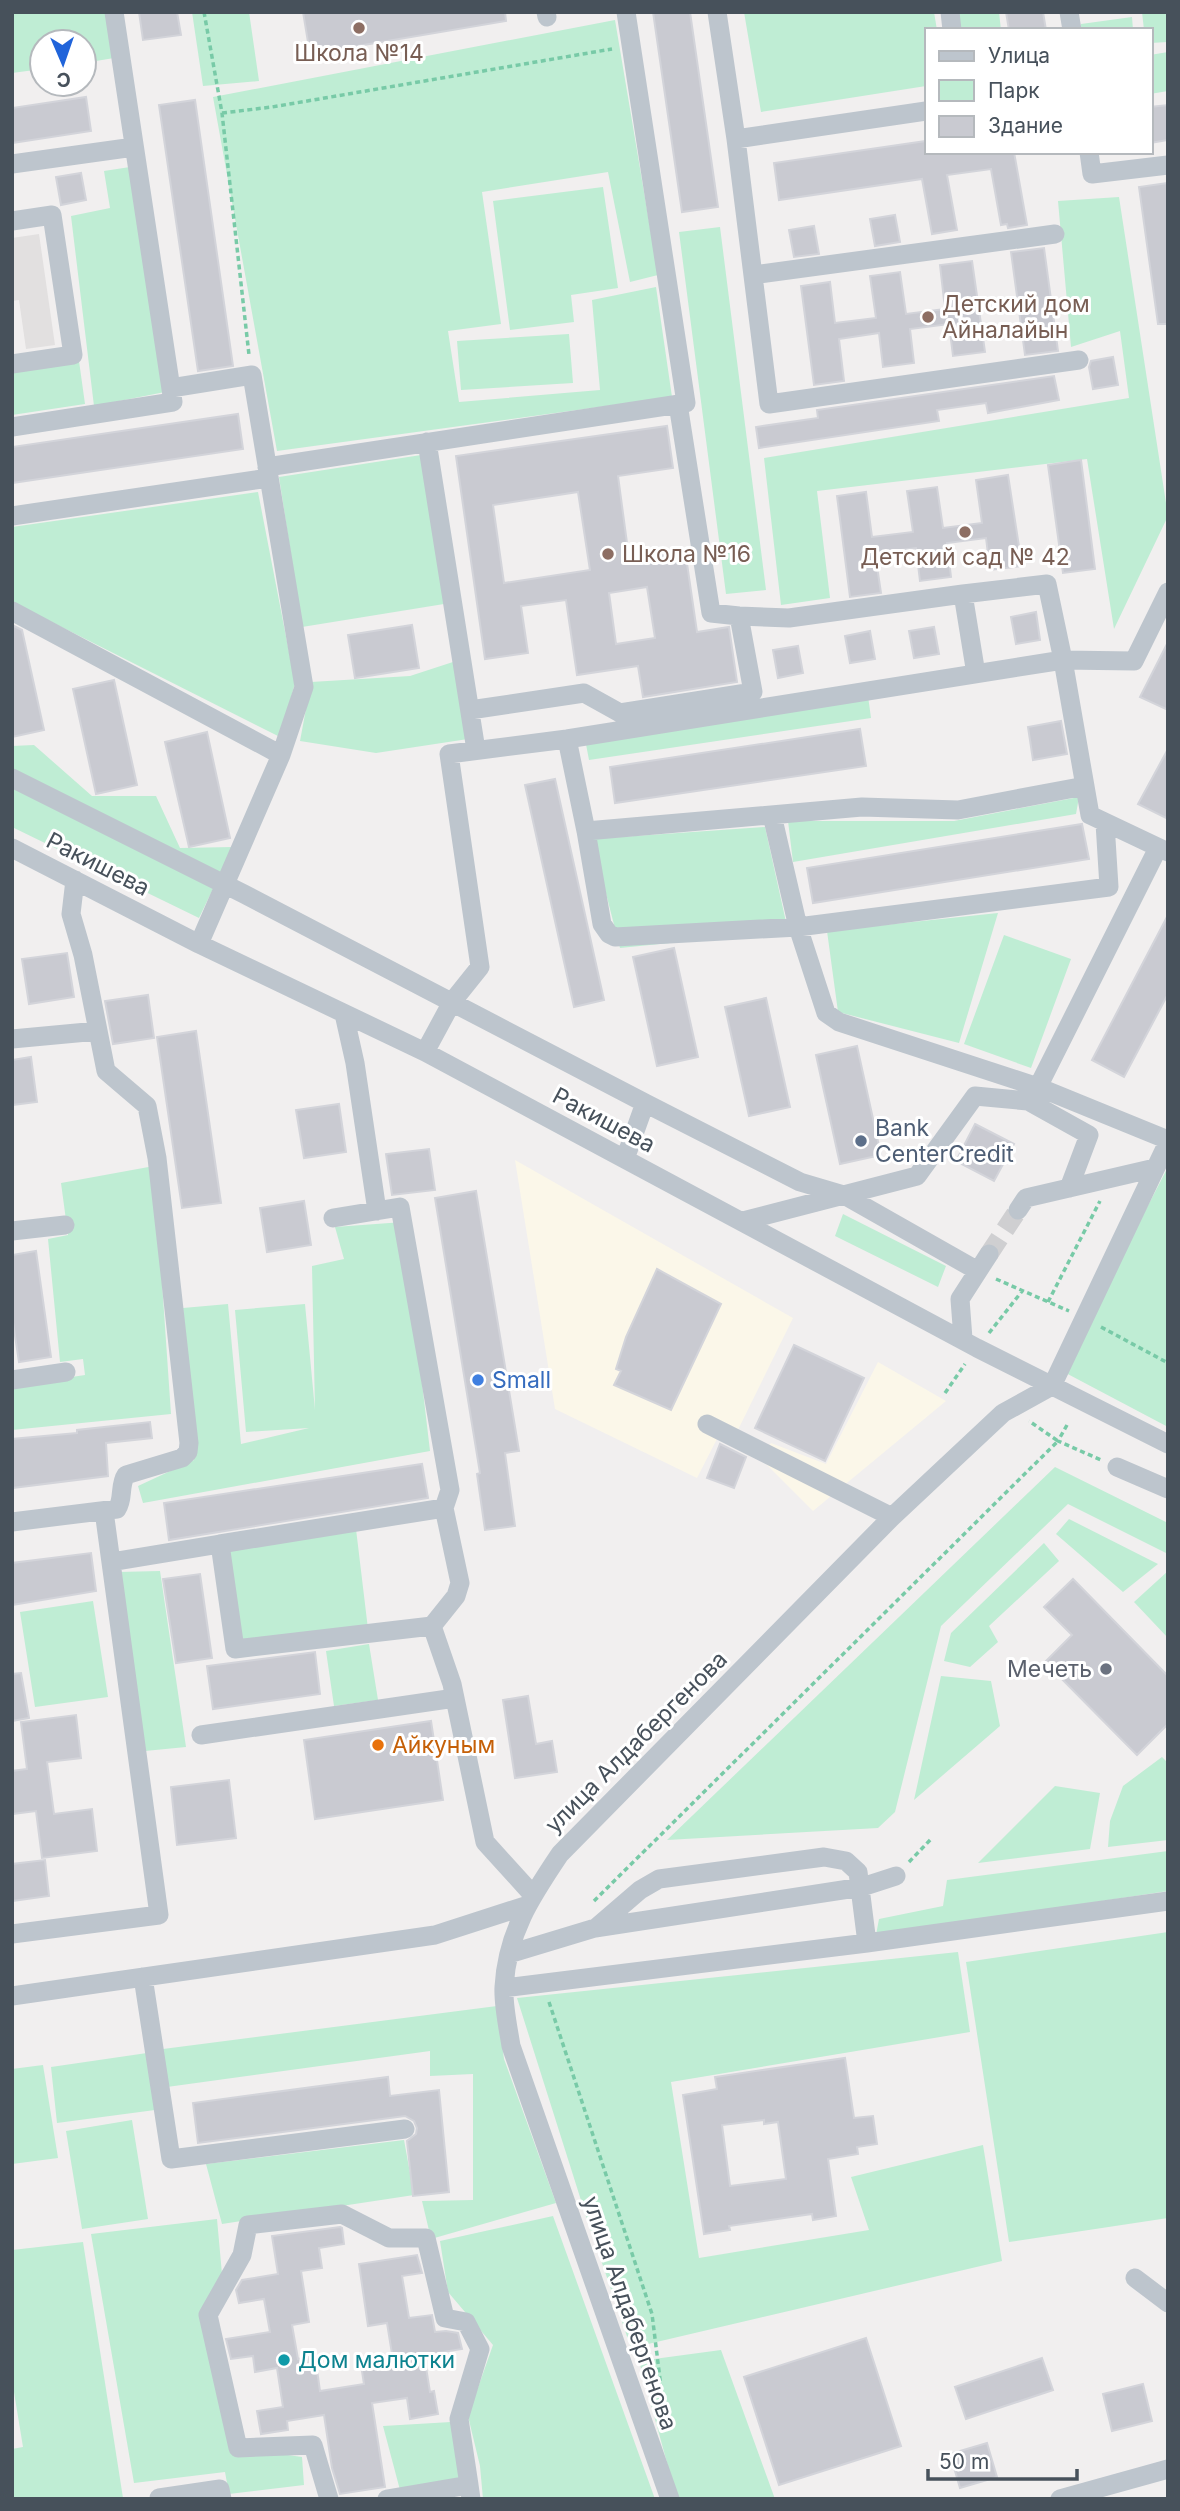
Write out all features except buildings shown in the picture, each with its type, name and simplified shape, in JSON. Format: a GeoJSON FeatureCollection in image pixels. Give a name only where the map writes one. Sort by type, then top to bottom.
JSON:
{"type":"FeatureCollection","features":[{"type":"Feature","properties":{"kind":"street"},"geometry":{"type":"LineString","coordinates":[[12,427],[173,402],[114,12]]}},
{"type":"Feature","properties":{"kind":"street"},"geometry":{"type":"LineString","coordinates":[[12,516],[427,442],[686,403],[626,12]]}},
{"type":"Feature","properties":{"kind":"street"},"geometry":{"type":"LineString","coordinates":[[718,12],[769,404],[1079,359]]}},
{"type":"Feature","properties":{"kind":"street"},"geometry":{"type":"LineString","coordinates":[[736,139],[925,111]]}},
{"type":"Feature","properties":{"kind":"street"},"geometry":{"type":"LineString","coordinates":[[12,164],[134,147]]}},
{"type":"Feature","properties":{"kind":"street"},"geometry":{"type":"LineString","coordinates":[[1089,154],[1092,174],[1168,165]]}},
{"type":"Feature","properties":{"kind":"street"},"geometry":{"type":"LineString","coordinates":[[12,221],[52,215],[73,355],[12,364]]}},
{"type":"Feature","properties":{"kind":"street"},"geometry":{"type":"LineString","coordinates":[[753,275],[1055,234]]}},
{"type":"Feature","properties":{"kind":"street"},"geometry":{"type":"LineString","coordinates":[[171,388],[252,375],[304,687],[281,755],[199,944]]}},
{"type":"Feature","properties":{"kind":"street"},"geometry":{"type":"LineString","coordinates":[[678,404],[711,613],[739,617],[789,618],[1047,583],[1090,815],[1163,850],[1038,1087]]}},
{"type":"Feature","properties":{"kind":"street"},"geometry":{"type":"LineString","coordinates":[[427,442],[476,750]]}},
{"type":"Feature","properties":{"kind":"street"},"geometry":{"type":"LineString","coordinates":[[425,1052],[452,1002],[480,967],[449,754],[567,739],[1063,660],[1134,662],[1168,592]]}},
{"type":"Feature","properties":{"kind":"street"},"geometry":{"type":"LineString","coordinates":[[963,594],[976,674]]}},
{"type":"Feature","properties":{"kind":"street"},"geometry":{"type":"LineString","coordinates":[[12,611],[281,755]]}},
{"type":"Feature","properties":{"kind":"street"},"geometry":{"type":"LineString","coordinates":[[470,710],[584,693],[620,713],[753,692],[739,617]]}},
{"type":"Feature","properties":{"kind":"street"},"geometry":{"type":"LineString","coordinates":[[567,739],[602,925],[615,937],[798,927],[1109,887],[1105,822]]}},
{"type":"Feature","properties":{"kind":"street"},"geometry":{"type":"LineString","coordinates":[[12,778],[800,1182],[844,1195],[984,1263],[960,1298],[962,1339]]}},
{"type":"Feature","properties":{"kind":"street"},"geometry":{"type":"LineString","coordinates":[[586,831],[862,807],[958,810],[1085,786]]}},
{"type":"Feature","properties":{"kind":"street"},"geometry":{"type":"LineString","coordinates":[[772,815],[798,927],[826,1013],[839,1023],[1038,1087],[1168,1141],[1052,1386]]}},
{"type":"Feature","properties":{"kind":"street","name":"Ракишева"},"geometry":{"type":"LineString","coordinates":[[12,848],[199,944],[425,1052],[962,1339],[1168,1444]]}},
{"type":"Feature","properties":{"kind":"street"},"geometry":{"type":"LineString","coordinates":[[12,1522],[117,1509],[120,1504],[122,1480],[126,1475],[182,1458],[188,1452],[189,1443],[157,1158],[147,1106],[106,1071],[83,955],[71,914],[75,880]]}},
{"type":"Feature","properties":{"kind":"street"},"geometry":{"type":"LineString","coordinates":[[344,1014],[355,1063],[377,1211]]}},
{"type":"Feature","properties":{"kind":"street"},"geometry":{"type":"LineString","coordinates":[[12,1039],[98,1031]]}},
{"type":"Feature","properties":{"kind":"street"},"geometry":{"type":"LineString","coordinates":[[743,1221],[917,1176],[975,1096],[1028,1101],[1090,1135],[1069,1188]]}},
{"type":"Feature","properties":{"kind":"street"},"geometry":{"type":"LineString","coordinates":[[625,1159],[645,1103]]}},
{"type":"Feature","properties":{"kind":"street"},"geometry":{"type":"LineString","coordinates":[[1018,1210],[1026,1198],[1155,1168]]}},
{"type":"Feature","properties":{"kind":"street"},"geometry":{"type":"LineString","coordinates":[[220,1544],[235,1649],[432,1626],[456,1596],[460,1583],[444,1508],[450,1490],[400,1207],[334,1218]]}},
{"type":"Feature","properties":{"kind":"street"},"geometry":{"type":"LineString","coordinates":[[12,1231],[65,1224]]}},
{"type":"Feature","properties":{"kind":"street"},"geometry":{"type":"LineString","coordinates":[[12,1380],[66,1372]]}},
{"type":"Feature","properties":{"kind":"street","name":"улица Алдабергенова"},"geometry":{"type":"LineString","coordinates":[[670,2499],[511,2046],[504,1988],[512,1938],[529,1900],[560,1854],[892,1517],[1010,1408],[1052,1386]]}},
{"type":"Feature","properties":{"kind":"street"},"geometry":{"type":"LineString","coordinates":[[707,1424],[892,1517]]}},
{"type":"Feature","properties":{"kind":"street"},"geometry":{"type":"LineString","coordinates":[[1117,1467],[1168,1489]]}},
{"type":"Feature","properties":{"kind":"street"},"geometry":{"type":"LineString","coordinates":[[111,1562],[444,1508]]}},
{"type":"Feature","properties":{"kind":"street"},"geometry":{"type":"LineString","coordinates":[[12,1934],[159,1915],[104,1511]]}},
{"type":"Feature","properties":{"kind":"street"},"geometry":{"type":"LineString","coordinates":[[12,1996],[435,1935],[529,1900],[485,1842],[455,1698],[432,1626]]}},
{"type":"Feature","properties":{"kind":"street"},"geometry":{"type":"LineString","coordinates":[[201,1735],[455,1698]]}},
{"type":"Feature","properties":{"kind":"street"},"geometry":{"type":"LineString","coordinates":[[595,1928],[650,1883],[669,1876],[824,1857],[851,1864],[858,1872],[867,1943]]}},
{"type":"Feature","properties":{"kind":"street"},"geometry":{"type":"LineString","coordinates":[[509,1954],[595,1928],[862,1887],[895,1876]]}},
{"type":"Feature","properties":{"kind":"street"},"geometry":{"type":"LineString","coordinates":[[504,1988],[867,1943],[1168,1901]]}},
{"type":"Feature","properties":{"kind":"street"},"geometry":{"type":"LineString","coordinates":[[143,1977],[171,2159],[405,2129]]}},
{"type":"Feature","properties":{"kind":"street"},"geometry":{"type":"LineString","coordinates":[[329,2499],[313,2445],[238,2448],[208,2315],[242,2255],[248,2225],[342,2214],[389,2238],[426,2238],[445,2318],[466,2322],[480,2349],[458,2418],[470,2492],[387,2499]]}},
{"type":"Feature","properties":{"kind":"street"},"geometry":{"type":"LineString","coordinates":[[1135,2278],[1168,2302]]}},
{"type":"Feature","properties":{"kind":"street"},"geometry":{"type":"LineString","coordinates":[[1060,2499],[1168,2469]]}},
{"type":"Feature","properties":{"kind":"street"},"geometry":{"type":"LineString","coordinates":[[159,2498],[220,2489],[222,2499]]}},
{"type":"Feature","properties":{"kind":"path"},"geometry":{"type":"LineString","coordinates":[[204,12],[222,113],[252,375]]}},
{"type":"Feature","properties":{"kind":"path"},"geometry":{"type":"LineString","coordinates":[[222,113],[631,46]]}},
{"type":"Feature","properties":{"kind":"path"},"geometry":{"type":"LineString","coordinates":[[1048,1302],[1112,1178]]}},
{"type":"Feature","properties":{"kind":"path"},"geometry":{"type":"LineString","coordinates":[[1010,1408],[1058,1441],[1117,1467]]}},
{"type":"Feature","properties":{"kind":"path"},"geometry":{"type":"LineString","coordinates":[[585,1910],[1058,1441],[1067,1425]]}},
{"type":"Feature","properties":{"kind":"path"},"geometry":{"type":"LineString","coordinates":[[895,1876],[932,1838]]}},
{"type":"Feature","properties":{"kind":"path"},"geometry":{"type":"LineString","coordinates":[[543,1983],[652,2314],[667,2425],[657,2463]]}},
{"type":"Feature","properties":{"kind":"shaded area"},"geometry":{"type":"Polygon","coordinates":[[[39,234],[55,345],[26,349],[19,300],[12,301],[12,238],[39,234]]]}},
{"type":"Feature","properties":{"kind":"shaded area"},"geometry":{"type":"Polygon","coordinates":[[[515,1160],[793,1318],[733,1440],[719,1435],[697,1478],[555,1409],[515,1160]]]}},
{"type":"Feature","properties":{"kind":"shaded area"},"geometry":{"type":"Polygon","coordinates":[[[878,1362],[946,1401],[813,1511],[759,1457],[771,1443],[826,1464],[878,1362]]]}},
{"type":"Feature","properties":{"kind":"green space"},"geometry":{"type":"Polygon","coordinates":[[[12,12],[107,12],[114,58],[98,61],[98,28],[28,28],[28,71],[12,73],[12,12]]]}},
{"type":"Feature","properties":{"kind":"green space"},"geometry":{"type":"Polygon","coordinates":[[[192,12],[249,12],[259,81],[203,86],[192,12]]]}},
{"type":"Feature","properties":{"kind":"green space"},"geometry":{"type":"Polygon","coordinates":[[[744,12],[934,12],[937,28],[925,28],[925,86],[761,112],[744,12]]]}},
{"type":"Feature","properties":{"kind":"green space"},"geometry":{"type":"Polygon","coordinates":[[[958,12],[999,12],[1001,28],[960,28],[958,12]]]}},
{"type":"Feature","properties":{"kind":"green space"},"geometry":{"type":"Polygon","coordinates":[[[1142,12],[1168,12],[1168,42],[1152,43],[1152,28],[1144,28],[1142,12]]]}},
{"type":"Feature","properties":{"kind":"green space"},"geometry":{"type":"Polygon","coordinates":[[[1132,17],[1133,28],[1081,28],[1081,24],[1132,17]]]}},
{"type":"Feature","properties":{"kind":"green space"},"geometry":{"type":"Polygon","coordinates":[[[615,20],[658,275],[630,282],[608,172],[482,192],[501,324],[448,331],[459,402],[600,390],[592,300],[656,287],[672,397],[277,451],[213,97],[615,20]]]}},
{"type":"Feature","properties":{"kind":"green space"},"geometry":{"type":"Polygon","coordinates":[[[1168,52],[1168,91],[1152,94],[1152,55],[1168,52]]]}},
{"type":"Feature","properties":{"kind":"green space"},"geometry":{"type":"Polygon","coordinates":[[[130,167],[165,392],[94,406],[71,216],[110,208],[104,171],[130,167]]]}},
{"type":"Feature","properties":{"kind":"green space"},"geometry":{"type":"Polygon","coordinates":[[[603,187],[618,288],[571,295],[574,322],[510,330],[493,201],[603,187]]]}},
{"type":"Feature","properties":{"kind":"green space"},"geometry":{"type":"Polygon","coordinates":[[[1119,197],[1168,516],[1114,629],[1087,459],[817,491],[830,598],[781,605],[764,458],[1129,398],[1120,331],[1071,347],[1058,201],[1119,197]]]}},
{"type":"Feature","properties":{"kind":"green space"},"geometry":{"type":"Polygon","coordinates":[[[720,227],[766,590],[726,594],[679,232],[720,227]]]}},
{"type":"Feature","properties":{"kind":"green space"},"geometry":{"type":"Polygon","coordinates":[[[569,334],[573,383],[461,390],[457,341],[569,334]]]}},
{"type":"Feature","properties":{"kind":"green space"},"geometry":{"type":"Polygon","coordinates":[[[79,361],[85,404],[12,415],[12,371],[79,361]]]}},
{"type":"Feature","properties":{"kind":"green space"},"geometry":{"type":"Polygon","coordinates":[[[421,455],[444,604],[302,627],[279,477],[421,455]]]}},
{"type":"Feature","properties":{"kind":"green space"},"geometry":{"type":"Polygon","coordinates":[[[258,492],[295,683],[280,737],[12,602],[12,527],[258,492]]]}},
{"type":"Feature","properties":{"kind":"green space"},"geometry":{"type":"Polygon","coordinates":[[[456,661],[468,739],[376,753],[300,741],[311,682],[410,676],[456,661]]]}},
{"type":"Feature","properties":{"kind":"green space"},"geometry":{"type":"Polygon","coordinates":[[[868,696],[871,718],[589,760],[585,739],[868,696]]]}},
{"type":"Feature","properties":{"kind":"green space"},"geometry":{"type":"Polygon","coordinates":[[[34,745],[92,796],[156,796],[180,848],[233,847],[199,918],[12,827],[12,746],[34,745]]]}},
{"type":"Feature","properties":{"kind":"green space"},"geometry":{"type":"Polygon","coordinates":[[[1079,797],[1076,814],[793,862],[788,821],[954,821],[1079,797]]]}},
{"type":"Feature","properties":{"kind":"green space"},"geometry":{"type":"Polygon","coordinates":[[[765,827],[788,931],[620,948],[592,839],[765,827]]]}},
{"type":"Feature","properties":{"kind":"green space"},"geometry":{"type":"Polygon","coordinates":[[[998,913],[959,1043],[838,1012],[827,931],[998,913]]]}},
{"type":"Feature","properties":{"kind":"green space"},"geometry":{"type":"Polygon","coordinates":[[[1004,935],[1071,959],[1031,1068],[964,1044],[1004,935]]]}},
{"type":"Feature","properties":{"kind":"green space"},"geometry":{"type":"Polygon","coordinates":[[[154,1166],[171,1414],[12,1430],[12,1386],[85,1375],[83,1359],[60,1362],[48,1239],[68,1235],[61,1183],[154,1166]]]}},
{"type":"Feature","properties":{"kind":"green space"},"geometry":{"type":"Polygon","coordinates":[[[1168,1167],[1168,1427],[1062,1371],[1168,1167]]]}},
{"type":"Feature","properties":{"kind":"green space"},"geometry":{"type":"Polygon","coordinates":[[[843,1214],[946,1266],[938,1287],[835,1236],[843,1214]]]}},
{"type":"Feature","properties":{"kind":"green space"},"geometry":{"type":"Polygon","coordinates":[[[403,1222],[430,1451],[143,1503],[138,1486],[194,1460],[183,1308],[228,1304],[241,1444],[309,1428],[246,1432],[235,1310],[305,1304],[315,1410],[312,1266],[344,1259],[335,1227],[403,1222]]]}},
{"type":"Feature","properties":{"kind":"green space"},"geometry":{"type":"Polygon","coordinates":[[[1055,1467],[1168,1523],[1168,1554],[1068,1504],[941,1626],[895,1812],[878,1828],[667,1840],[1055,1467]]]}},
{"type":"Feature","properties":{"kind":"green space"},"geometry":{"type":"Polygon","coordinates":[[[1069,1519],[1158,1564],[1123,1592],[1056,1534],[1069,1519]]]}},
{"type":"Feature","properties":{"kind":"green space"},"geometry":{"type":"Polygon","coordinates":[[[356,1529],[368,1629],[238,1643],[226,1550],[356,1529]]]}},
{"type":"Feature","properties":{"kind":"green space"},"geometry":{"type":"Polygon","coordinates":[[[1044,1543],[1059,1561],[989,1626],[998,1642],[970,1667],[944,1661],[951,1633],[1044,1543]]]}},
{"type":"Feature","properties":{"kind":"green space"},"geometry":{"type":"Polygon","coordinates":[[[160,1571],[186,1747],[145,1751],[118,1572],[160,1571]]]}},
{"type":"Feature","properties":{"kind":"green space"},"geometry":{"type":"Polygon","coordinates":[[[1168,1571],[1168,1638],[1134,1602],[1168,1571]]]}},
{"type":"Feature","properties":{"kind":"green space"},"geometry":{"type":"Polygon","coordinates":[[[93,1601],[108,1697],[35,1707],[20,1612],[93,1601]]]}},
{"type":"Feature","properties":{"kind":"green space"},"geometry":{"type":"Polygon","coordinates":[[[369,1644],[378,1700],[334,1706],[326,1651],[369,1644]]]}},
{"type":"Feature","properties":{"kind":"green space"},"geometry":{"type":"Polygon","coordinates":[[[941,1676],[991,1681],[1000,1726],[914,1800],[941,1676]]]}},
{"type":"Feature","properties":{"kind":"green space"},"geometry":{"type":"Polygon","coordinates":[[[1162,1757],[1168,1763],[1168,1840],[1108,1847],[1110,1821],[1123,1786],[1162,1757]]]}},
{"type":"Feature","properties":{"kind":"green space"},"geometry":{"type":"Polygon","coordinates":[[[1055,1786],[1100,1793],[1090,1849],[978,1863],[1055,1786]]]}},
{"type":"Feature","properties":{"kind":"green space"},"geometry":{"type":"Polygon","coordinates":[[[1168,1851],[1168,1891],[876,1935],[879,1919],[943,1906],[947,1880],[1168,1851]]]}},
{"type":"Feature","properties":{"kind":"green space"},"geometry":{"type":"Polygon","coordinates":[[[1168,1932],[1168,2218],[1009,2242],[966,1962],[1168,1932]]]}},
{"type":"Feature","properties":{"kind":"green space"},"geometry":{"type":"Polygon","coordinates":[[[958,1952],[970,2032],[671,2082],[699,2258],[869,2230],[851,2177],[983,2145],[1002,2261],[631,2348],[517,1998],[958,1952]]]}},
{"type":"Feature","properties":{"kind":"green space"},"geometry":{"type":"Polygon","coordinates":[[[497,2006],[504,2059],[556,2203],[431,2239],[422,2201],[473,2200],[473,2074],[430,2076],[430,2051],[167,2087],[163,2049],[497,2006]]]}},
{"type":"Feature","properties":{"kind":"green space"},"geometry":{"type":"Polygon","coordinates":[[[147,2053],[155,2110],[57,2123],[51,2067],[147,2053]]]}},
{"type":"Feature","properties":{"kind":"green space"},"geometry":{"type":"Polygon","coordinates":[[[43,2065],[58,2158],[12,2164],[12,2069],[43,2065]]]}},
{"type":"Feature","properties":{"kind":"green space"},"geometry":{"type":"Polygon","coordinates":[[[132,2120],[148,2219],[82,2229],[66,2131],[132,2120]]]}},
{"type":"Feature","properties":{"kind":"green space"},"geometry":{"type":"Polygon","coordinates":[[[404,2140],[414,2195],[222,2224],[206,2164],[404,2140]]]}},
{"type":"Feature","properties":{"kind":"green space"},"geometry":{"type":"Polygon","coordinates":[[[553,2216],[655,2499],[483,2499],[480,2466],[468,2416],[493,2345],[448,2292],[440,2241],[553,2216]]]}},
{"type":"Feature","properties":{"kind":"green space"},"geometry":{"type":"Polygon","coordinates":[[[217,2219],[222,2274],[200,2317],[232,2447],[302,2457],[304,2485],[229,2494],[225,2472],[134,2483],[91,2234],[217,2219]]]}},
{"type":"Feature","properties":{"kind":"green space"},"geometry":{"type":"Polygon","coordinates":[[[83,2242],[123,2498],[12,2499],[12,2449],[23,2447],[12,2380],[12,2250],[83,2242]]]}},
{"type":"Feature","properties":{"kind":"green space"},"geometry":{"type":"Polygon","coordinates":[[[721,2350],[775,2499],[677,2499],[639,2361],[721,2350]]]}},
{"type":"Feature","properties":{"kind":"green space"},"geometry":{"type":"Polygon","coordinates":[[[451,2422],[461,2478],[400,2490],[383,2426],[451,2422]]]}},
{"type":"Feature","properties":{"kind":"tunnel"},"geometry":{"type":"LineString","coordinates":[[989,1254],[1018,1210]]}},
{"type":"Feature","properties":{"kind":"place","name":"Школа №14"},"geometry":{"type":"Point","coordinates":[359,28]}},
{"type":"Feature","properties":{"kind":"place","name":"Детский дом Айналайын"},"geometry":{"type":"Point","coordinates":[928,317]}},
{"type":"Feature","properties":{"kind":"place","name":"Детский сад № 42"},"geometry":{"type":"Point","coordinates":[965,532]}},
{"type":"Feature","properties":{"kind":"place","name":"Школа №16"},"geometry":{"type":"Point","coordinates":[608,554]}},
{"type":"Feature","properties":{"kind":"place","name":"Bank CenterCredit"},"geometry":{"type":"Point","coordinates":[861,1141]}},
{"type":"Feature","properties":{"kind":"place","name":"Small"},"geometry":{"type":"Point","coordinates":[478,1380]}},
{"type":"Feature","properties":{"kind":"place","name":"Мечеть"},"geometry":{"type":"Point","coordinates":[1106,1669]}},
{"type":"Feature","properties":{"kind":"place","name":"Айкуным"},"geometry":{"type":"Point","coordinates":[378,1745]}},
{"type":"Feature","properties":{"kind":"place","name":"Дом малютки"},"geometry":{"type":"Point","coordinates":[284,2360]}}]}
